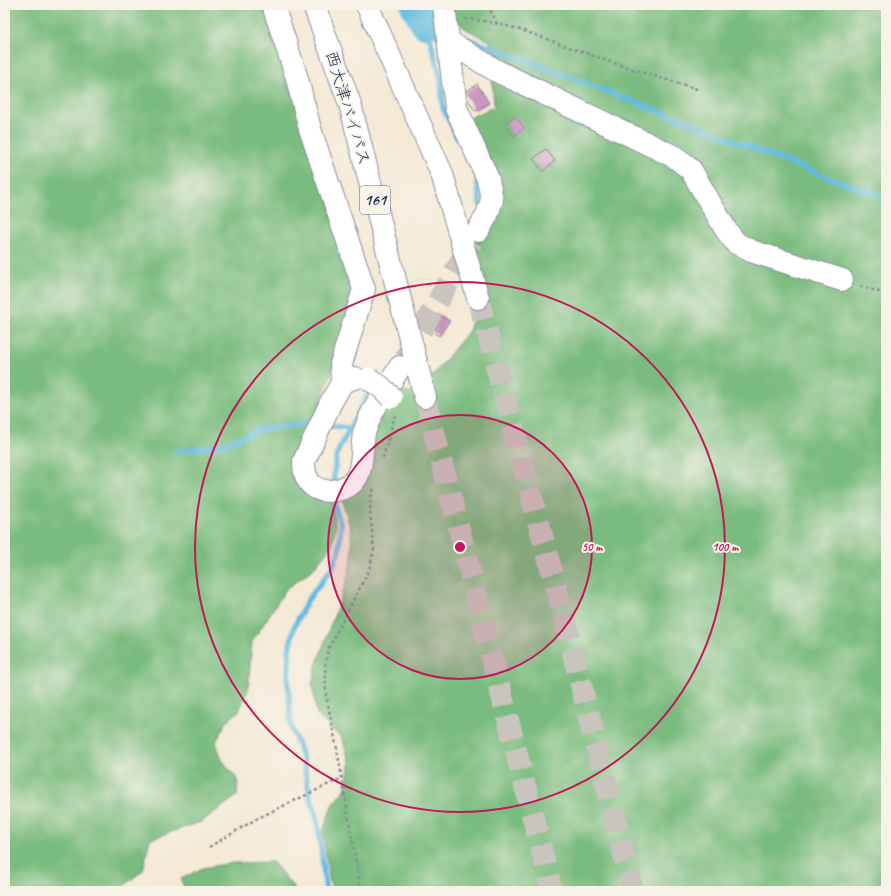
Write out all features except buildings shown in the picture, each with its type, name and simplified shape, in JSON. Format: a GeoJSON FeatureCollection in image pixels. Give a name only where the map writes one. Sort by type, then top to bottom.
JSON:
{"type":"FeatureCollection","features":[{"type":"Feature","properties":{"kind":"main road"},"geometry":{"type":"LineString","coordinates":[[273,5],[296,75],[310,129],[364,289],[341,364],[342,383],[331,402],[304,461],[304,470],[307,479],[314,487],[328,492],[342,489],[353,483],[361,470],[364,432],[373,410],[400,367]]}},
{"type":"Feature","properties":{"kind":"main road","name":"西大津バイパス"},"geometry":{"type":"LineString","coordinates":[[314,5],[350,104],[425,397]]}},
{"type":"Feature","properties":{"kind":"main road"},"geometry":{"type":"LineString","coordinates":[[366,5],[442,174],[478,298]]}},
{"type":"Feature","properties":{"kind":"main road"},"geometry":{"type":"LineString","coordinates":[[447,26],[456,108],[488,180],[492,200],[487,214],[478,231]]}},
{"type":"Feature","properties":{"kind":"main road"},"geometry":{"type":"LineString","coordinates":[[447,26],[495,70],[675,157],[691,170],[726,230],[736,243],[751,251],[842,280]]}},
{"type":"Feature","properties":{"kind":"main road"},"geometry":{"type":"LineString","coordinates":[[742,226],[751,238],[795,254],[802,267]]}},
{"type":"Feature","properties":{"kind":"main road"},"geometry":{"type":"LineString","coordinates":[[342,383],[353,378],[369,379],[381,387],[391,397]]}},
{"type":"Feature","properties":{"kind":"path"},"geometry":{"type":"LineString","coordinates":[[488,5],[497,24]]}},
{"type":"Feature","properties":{"kind":"path"},"geometry":{"type":"LineString","coordinates":[[447,26],[474,20],[514,27],[626,68],[696,89]]}},
{"type":"Feature","properties":{"kind":"path"},"geometry":{"type":"LineString","coordinates":[[842,280],[886,294]]}},
{"type":"Feature","properties":{"kind":"path"},"geometry":{"type":"LineString","coordinates":[[382,459],[396,413],[391,397]]}},
{"type":"Feature","properties":{"kind":"path"},"geometry":{"type":"LineString","coordinates":[[361,891],[326,695],[325,667],[328,649],[369,570],[374,550],[370,500],[374,486]]}},
{"type":"Feature","properties":{"kind":"path"},"geometry":{"type":"LineString","coordinates":[[209,847],[258,818],[342,778]]}},
{"type":"Feature","properties":{"kind":"green space"},"geometry":{"type":"Polygon","coordinates":[[[5,5],[263,5],[357,282],[343,343],[298,461],[330,497],[336,527],[332,545],[313,569],[286,589],[252,642],[248,690],[239,711],[226,722],[216,742],[222,760],[238,780],[237,796],[201,822],[150,839],[143,870],[124,886],[124,891],[5,891],[5,5]]]}},
{"type":"Feature","properties":{"kind":"green space"},"geometry":{"type":"Polygon","coordinates":[[[438,5],[886,5],[886,891],[333,891],[329,878],[323,832],[332,805],[346,788],[350,762],[342,738],[317,715],[312,684],[316,666],[346,583],[352,557],[351,530],[341,498],[374,414],[400,393],[414,392],[427,383],[468,332],[483,296],[476,244],[492,216],[468,118],[494,107],[490,41],[466,29],[438,5]]]}},
{"type":"Feature","properties":{"kind":"green space"},"geometry":{"type":"Polygon","coordinates":[[[273,862],[294,888],[294,891],[182,891],[184,888],[181,879],[203,868],[233,863],[273,862]]]}},
{"type":"Feature","properties":{"kind":"waterway"},"geometry":{"type":"LineString","coordinates":[[416,5],[426,23]]}},
{"type":"Feature","properties":{"kind":"waterway"},"geometry":{"type":"LineString","coordinates":[[426,23],[441,29]]}},
{"type":"Feature","properties":{"kind":"waterway"},"geometry":{"type":"LineString","coordinates":[[426,23],[441,80],[443,108],[457,137]]}},
{"type":"Feature","properties":{"kind":"waterway"},"geometry":{"type":"LineString","coordinates":[[453,33],[690,123],[818,174],[886,198]]}},
{"type":"Feature","properties":{"kind":"waterway"},"geometry":{"type":"LineString","coordinates":[[477,180],[480,205]]}},
{"type":"Feature","properties":{"kind":"waterway"},"geometry":{"type":"LineString","coordinates":[[334,486],[334,472],[337,453],[366,397],[374,386]]}},
{"type":"Feature","properties":{"kind":"waterway"},"geometry":{"type":"LineString","coordinates":[[175,452],[222,445],[258,430],[307,423],[317,424]]}},
{"type":"Feature","properties":{"kind":"waterway"},"geometry":{"type":"LineString","coordinates":[[325,425],[350,428]]}},
{"type":"Feature","properties":{"kind":"waterway"},"geometry":{"type":"LineString","coordinates":[[326,891],[317,817],[310,797],[303,759],[291,726],[288,681],[289,651],[294,627],[307,601],[332,568],[339,551],[341,525],[335,506],[335,494]]}},
{"type":"Feature","properties":{"kind":"tunnel"},"geometry":{"type":"LineString","coordinates":[[405,359],[472,241]]}},
{"type":"Feature","properties":{"kind":"tunnel"},"geometry":{"type":"LineString","coordinates":[[478,298],[564,617],[633,891]]}},
{"type":"Feature","properties":{"kind":"tunnel"},"geometry":{"type":"LineString","coordinates":[[425,397],[552,891]]}}]}
